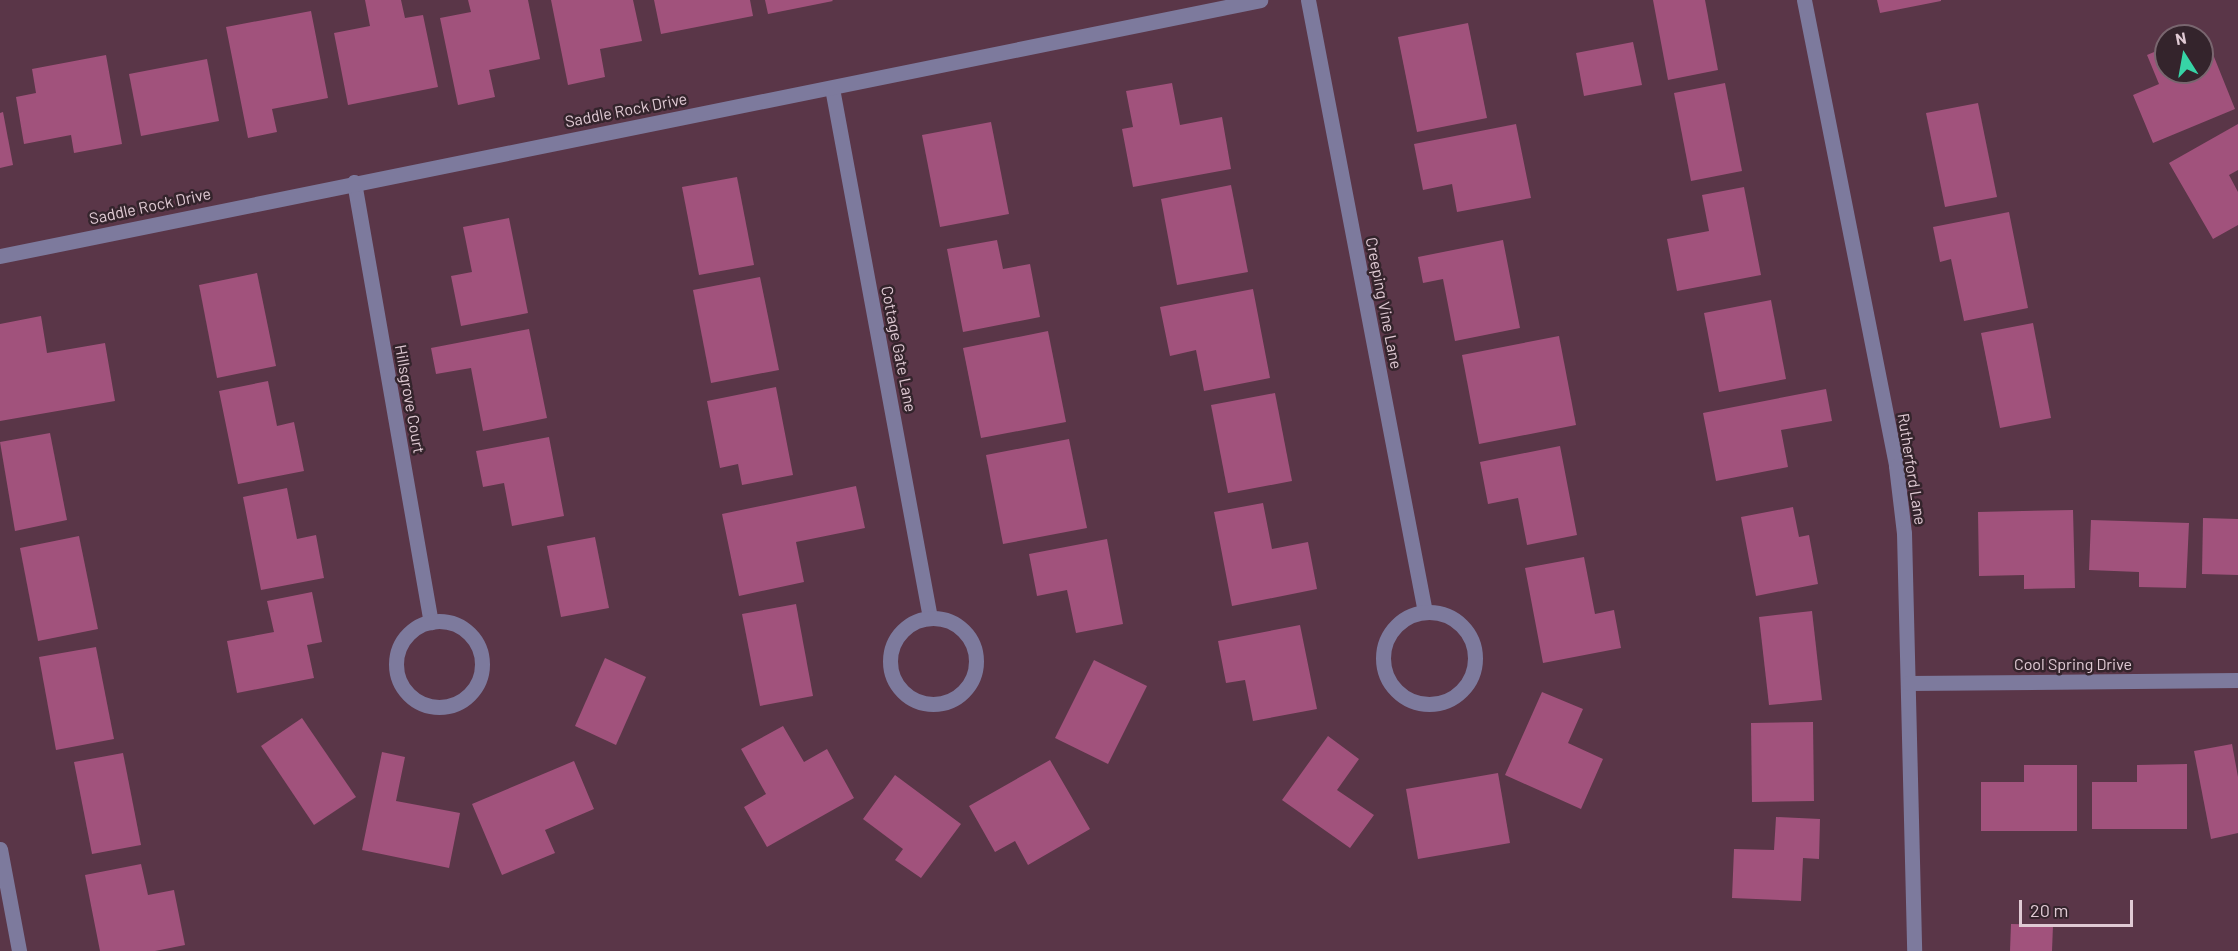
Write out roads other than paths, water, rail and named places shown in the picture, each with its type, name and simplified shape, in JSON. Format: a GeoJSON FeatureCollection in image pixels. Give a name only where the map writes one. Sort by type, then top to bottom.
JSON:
{"type":"FeatureCollection","features":[{"type":"Feature","properties":{"kind":"street","name":"Saddle Rock Drive"},"geometry":{"type":"LineString","coordinates":[[0,256],[354,182],[832,88],[1260,0]]}},
{"type":"Feature","properties":{"kind":"street","name":"Creeping Vine Lane"},"geometry":{"type":"LineString","coordinates":[[1308,0],[1425,612]]}},
{"type":"Feature","properties":{"kind":"street","name":"Rutherford Lane"},"geometry":{"type":"LineString","coordinates":[[1804,0],[1896,466],[1904,533],[1914,951]]}},
{"type":"Feature","properties":{"kind":"street","name":"Cottage Gate Lane"},"geometry":{"type":"LineString","coordinates":[[832,88],[930,618]]}},
{"type":"Feature","properties":{"kind":"street","name":"Hillsgrove Court"},"geometry":{"type":"LineString","coordinates":[[354,182],[431,622]]}},
{"type":"Feature","properties":{"kind":"street"},"geometry":{"type":"LineString","coordinates":[[1425,612],[1455,619],[1474,645],[1472,676],[1463,689],[1435,704],[1419,703],[1394,689],[1383,662],[1383,648],[1398,623],[1425,612]]}},
{"type":"Feature","properties":{"kind":"street"},"geometry":{"type":"LineString","coordinates":[[930,618],[945,619],[963,631],[975,649],[976,664],[965,690],[939,704],[912,699],[893,679],[890,665],[893,645],[905,628],[930,618]]}},
{"type":"Feature","properties":{"kind":"street"},"geometry":{"type":"LineString","coordinates":[[431,622],[459,625],[478,645],[483,658],[477,686],[457,704],[444,708],[415,701],[404,691],[395,663],[406,636],[431,622]]}},
{"type":"Feature","properties":{"kind":"street","name":"Cool Spring Drive"},"geometry":{"type":"LineString","coordinates":[[1908,683],[2238,680]]}},
{"type":"Feature","properties":{"kind":"street"},"geometry":{"type":"LineString","coordinates":[[0,849],[19,951]]}}]}
